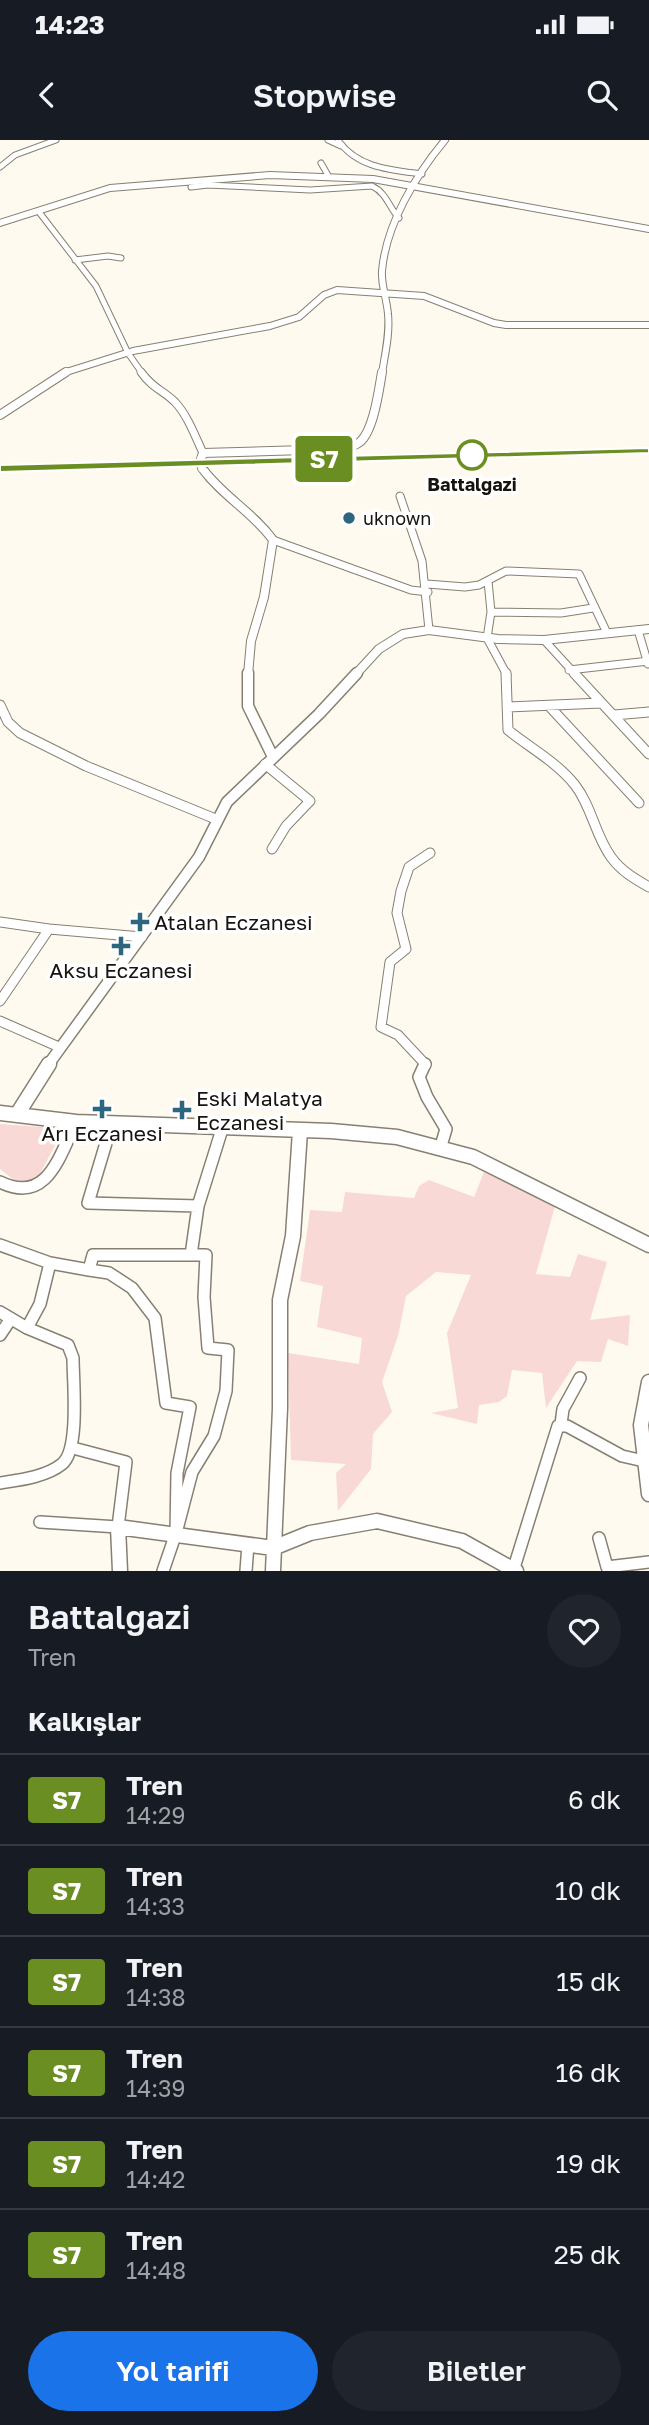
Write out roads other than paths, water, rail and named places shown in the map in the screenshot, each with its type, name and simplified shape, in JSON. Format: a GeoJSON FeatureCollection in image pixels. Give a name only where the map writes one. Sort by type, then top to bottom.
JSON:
{"type":"FeatureCollection","features":[{"type":"Feature","properties":{"kind":"street"},"geometry":{"type":"LineString","coordinates":[[0,167],[15,155],[55,140]]}},
{"type":"Feature","properties":{"kind":"street"},"geometry":{"type":"LineString","coordinates":[[328,140],[340,143],[351,155],[379,167],[422,174]]}},
{"type":"Feature","properties":{"kind":"street"},"geometry":{"type":"LineString","coordinates":[[202,460],[356,446],[366,435],[382,374],[388,314],[382,271],[389,241],[414,186],[445,140]]}},
{"type":"Feature","properties":{"kind":"street"},"geometry":{"type":"LineString","coordinates":[[321,163],[329,177]]}},
{"type":"Feature","properties":{"kind":"street"},"geometry":{"type":"LineString","coordinates":[[0,223],[110,188],[270,174],[373,179],[649,229]]}},
{"type":"Feature","properties":{"kind":"street"},"geometry":{"type":"LineString","coordinates":[[191,187],[208,185],[340,190],[372,187],[377,188],[392,205],[398,218]]}},
{"type":"Feature","properties":{"kind":"street"},"geometry":{"type":"LineString","coordinates":[[39,212],[96,286],[128,353],[151,386],[173,401],[186,417],[208,478],[257,519],[273,540],[411,590],[465,587],[506,571],[579,574],[586,579],[593,608],[607,633]]}},
{"type":"Feature","properties":{"kind":"street"},"geometry":{"type":"LineString","coordinates":[[75,260],[108,256],[121,258]]}},
{"type":"Feature","properties":{"kind":"street"},"geometry":{"type":"LineString","coordinates":[[0,415],[68,370],[128,353],[270,326],[299,317],[324,295],[337,290],[425,296],[494,323],[506,325],[649,325]]}},
{"type":"Feature","properties":{"kind":"street"},"geometry":{"type":"LineString","coordinates":[[400,496],[415,530],[427,588],[429,630]]}},
{"type":"Feature","properties":{"kind":"street"},"geometry":{"type":"LineString","coordinates":[[272,849],[286,826],[310,801],[269,761],[248,706],[251,641],[264,597],[273,540]]}},
{"type":"Feature","properties":{"kind":"street"},"geometry":{"type":"LineString","coordinates":[[488,580],[491,612],[487,638],[508,676],[507,727],[510,733],[555,763],[581,794],[601,843],[615,865],[649,887]]}},
{"type":"Feature","properties":{"kind":"street"},"geometry":{"type":"LineString","coordinates":[[491,612],[561,612],[593,608]]}},
{"type":"Feature","properties":{"kind":"street"},"geometry":{"type":"LineString","coordinates":[[18,1113],[59,1047],[199,857],[227,802],[319,714],[379,649],[403,634],[429,630],[487,638],[544,640],[643,630],[648,662],[569,670]]}},
{"type":"Feature","properties":{"kind":"street"},"geometry":{"type":"LineString","coordinates":[[544,640],[649,754]]}},
{"type":"Feature","properties":{"kind":"street"},"geometry":{"type":"LineString","coordinates":[[507,707],[601,703]]}},
{"type":"Feature","properties":{"kind":"street"},"geometry":{"type":"LineString","coordinates":[[0,705],[8,722],[20,733],[86,766],[218,820]]}},
{"type":"Feature","properties":{"kind":"street"},"geometry":{"type":"LineString","coordinates":[[550,707],[639,803]]}},
{"type":"Feature","properties":{"kind":"street"},"geometry":{"type":"LineString","coordinates":[[614,715],[649,712]]}},
{"type":"Feature","properties":{"kind":"street"},"geometry":{"type":"LineString","coordinates":[[430,853],[409,867],[401,891],[397,913],[405,949],[390,962],[381,1027],[398,1035],[426,1065],[419,1077],[427,1097],[446,1129],[440,1149]]}},
{"type":"Feature","properties":{"kind":"street"},"geometry":{"type":"LineString","coordinates":[[0,922],[142,937]]}},
{"type":"Feature","properties":{"kind":"street"},"geometry":{"type":"LineString","coordinates":[[0,1001],[49,929]]}},
{"type":"Feature","properties":{"kind":"street"},"geometry":{"type":"LineString","coordinates":[[0,1021],[59,1047]]}},
{"type":"Feature","properties":{"kind":"street"},"geometry":{"type":"LineString","coordinates":[[0,1113],[18,1113],[76,1122],[223,1126],[397,1137],[473,1157],[590,1213],[649,1245]]}},
{"type":"Feature","properties":{"kind":"street"},"geometry":{"type":"LineString","coordinates":[[0,1182],[15,1191],[25,1192],[41,1185],[76,1122]]}},
{"type":"Feature","properties":{"kind":"street"},"geometry":{"type":"LineString","coordinates":[[112,1123],[88,1203],[198,1206]]}},
{"type":"Feature","properties":{"kind":"street"},"geometry":{"type":"LineString","coordinates":[[191,1255],[198,1206],[223,1126]]}},
{"type":"Feature","properties":{"kind":"street"},"geometry":{"type":"LineString","coordinates":[[273,1571],[280,1408],[280,1300],[293,1236],[300,1131]]}},
{"type":"Feature","properties":{"kind":"street"},"geometry":{"type":"LineString","coordinates":[[0,1244],[50,1263],[109,1273],[132,1288],[155,1318],[166,1403],[190,1407],[177,1473],[176,1533]]}},
{"type":"Feature","properties":{"kind":"street"},"geometry":{"type":"LineString","coordinates":[[89,1270],[93,1255],[206,1255],[204,1297],[208,1348],[229,1350],[226,1391],[215,1436],[192,1472],[163,1571]]}},
{"type":"Feature","properties":{"kind":"street"},"geometry":{"type":"LineString","coordinates":[[27,1328],[40,1304],[50,1263]]}},
{"type":"Feature","properties":{"kind":"street"},"geometry":{"type":"LineString","coordinates":[[0,1335],[5,1316],[68,1345],[73,1358],[73,1448],[63,1464],[30,1478],[0,1483]]}},
{"type":"Feature","properties":{"kind":"street"},"geometry":{"type":"LineString","coordinates":[[40,1522],[176,1533],[274,1548],[310,1533],[377,1521],[462,1541],[514,1570],[558,1426],[561,1424],[563,1409],[580,1378]]}},
{"type":"Feature","properties":{"kind":"street"},"geometry":{"type":"LineString","coordinates":[[649,1382],[644,1396],[641,1425],[649,1494]]}},
{"type":"Feature","properties":{"kind":"street"},"geometry":{"type":"LineString","coordinates":[[561,1424],[622,1457],[644,1461]]}},
{"type":"Feature","properties":{"kind":"street"},"geometry":{"type":"LineString","coordinates":[[73,1448],[126,1462],[118,1527],[120,1571]]}},
{"type":"Feature","properties":{"kind":"street"},"geometry":{"type":"LineString","coordinates":[[599,1538],[608,1569],[649,1562]]}},
{"type":"Feature","properties":{"kind":"street"},"geometry":{"type":"LineString","coordinates":[[246,1571],[248,1544]]}},
{"type":"Feature","properties":{"kind":"railway"},"geometry":{"type":"LineString","coordinates":[[0,469],[649,451]]}},
{"type":"Feature","properties":{"kind":"train","name":"S7"},"geometry":{"type":"LineString","coordinates":[[0,468],[649,451]]}},
{"type":"Feature","properties":{"kind":"place","name":"Battalgazi"},"geometry":{"type":"Point","coordinates":[472,455]}},
{"type":"Feature","properties":{"kind":"place","name":"uknown"},"geometry":{"type":"Point","coordinates":[349,518]}},
{"type":"Feature","properties":{"kind":"place","name":"Atalan Eczanesi"},"geometry":{"type":"Point","coordinates":[140,922]}},
{"type":"Feature","properties":{"kind":"place","name":"Aksu Eczanesi"},"geometry":{"type":"Point","coordinates":[121,946]}},
{"type":"Feature","properties":{"kind":"place","name":"Arı Eczanesi"},"geometry":{"type":"Point","coordinates":[102,1109]}},
{"type":"Feature","properties":{"kind":"place","name":"Eski Malatya Eczanesi"},"geometry":{"type":"Point","coordinates":[182,1110]}}]}
